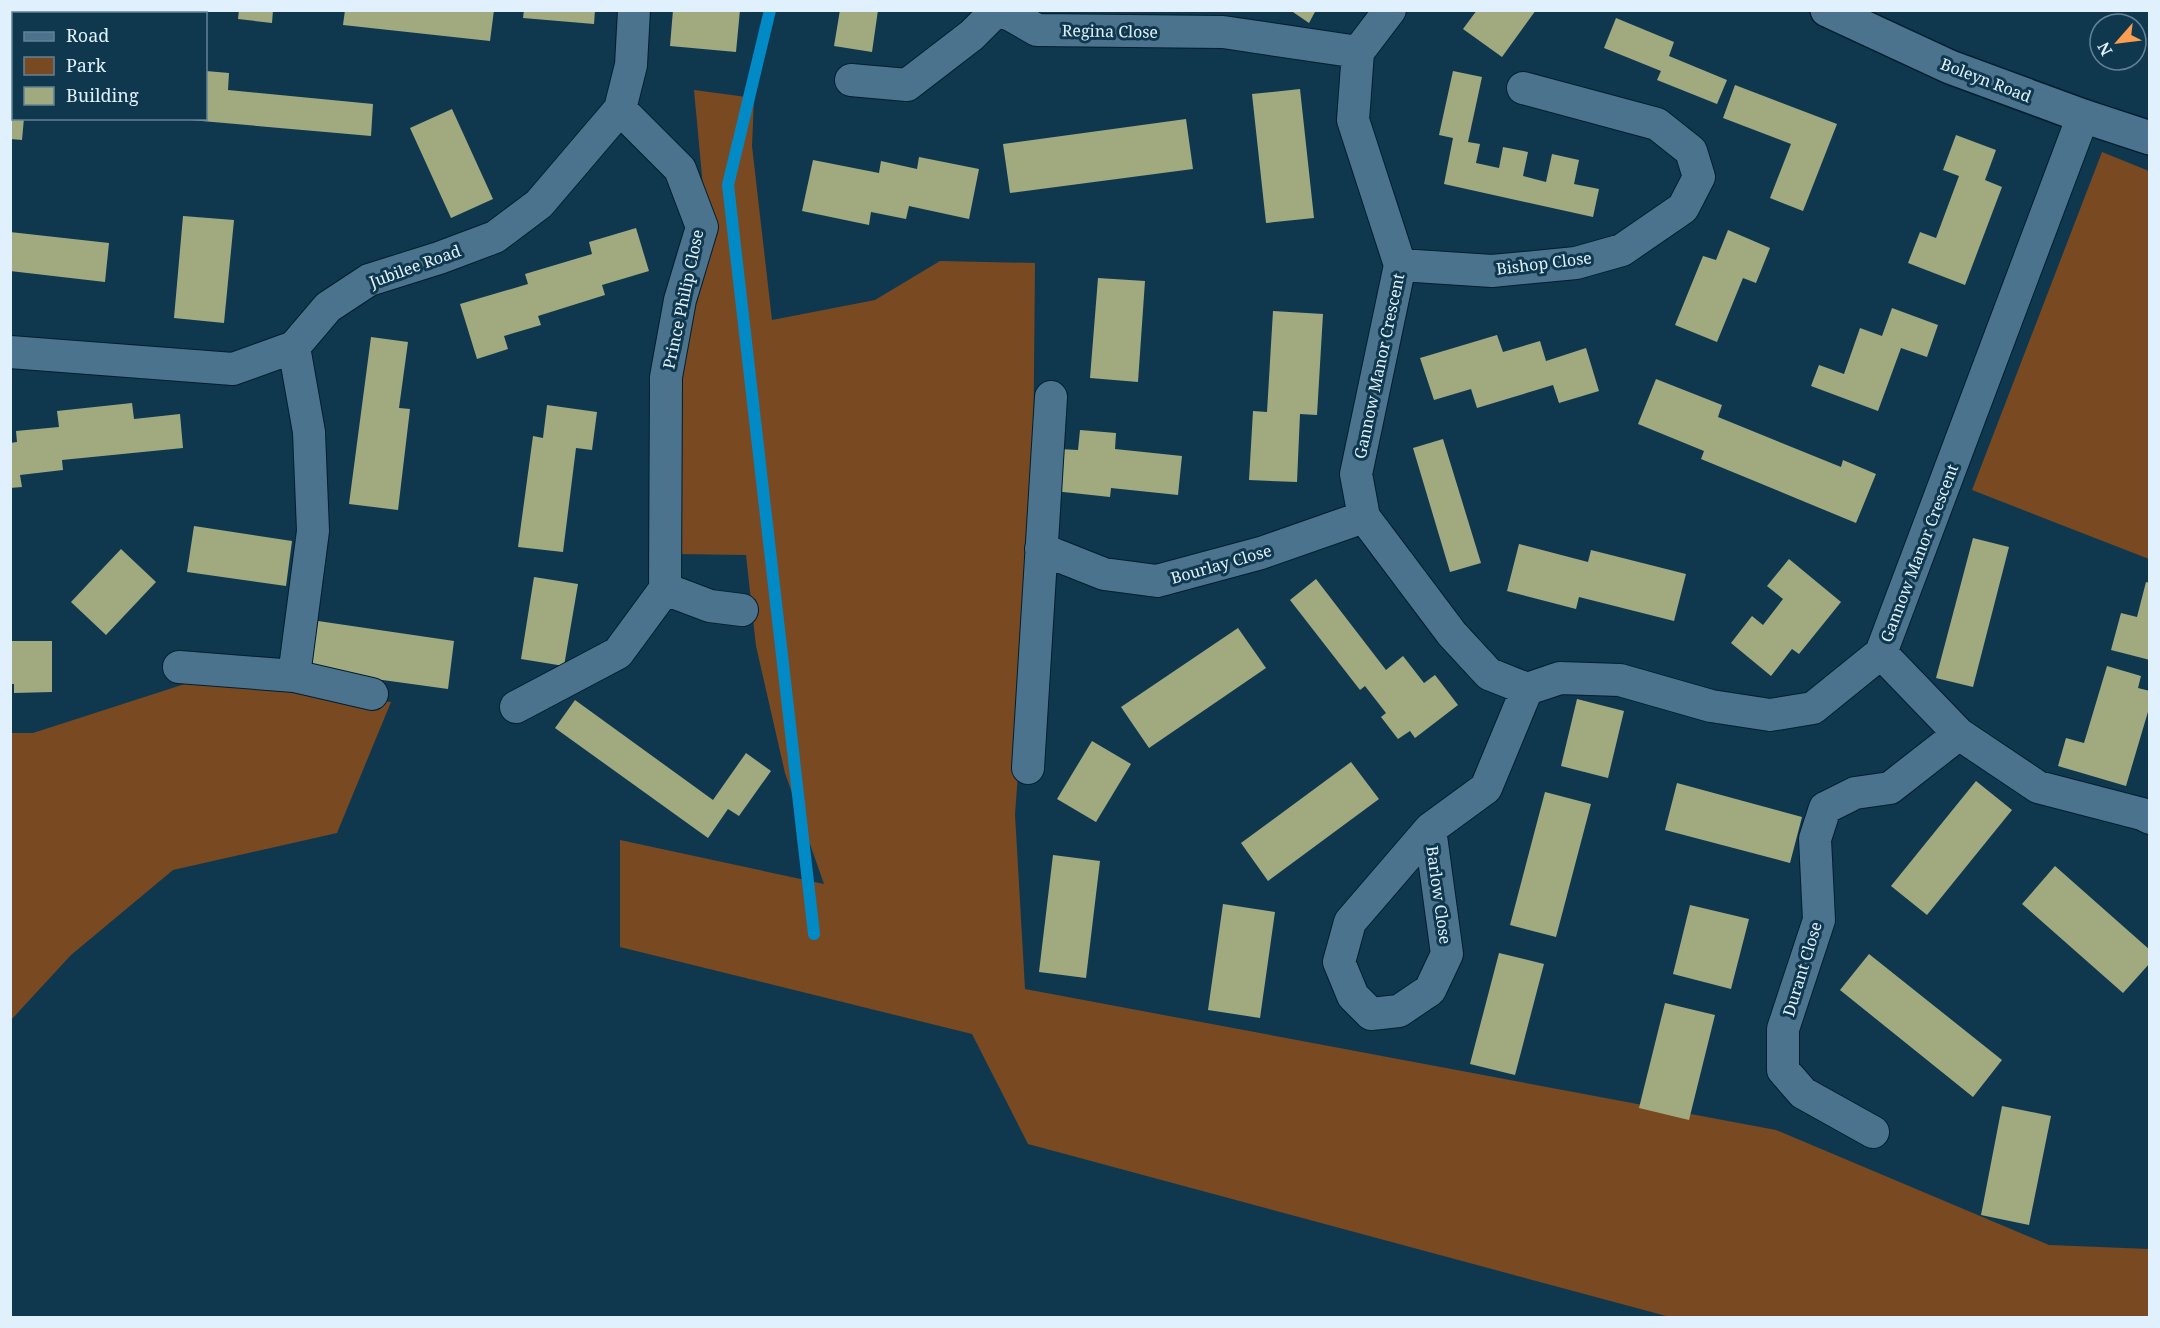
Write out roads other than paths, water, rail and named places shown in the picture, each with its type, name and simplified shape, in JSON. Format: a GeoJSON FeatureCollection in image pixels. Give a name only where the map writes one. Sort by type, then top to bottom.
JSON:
{"type":"FeatureCollection","features":[{"type":"Feature","properties":{"kind":"street","name":"Jubilee Road"},"geometry":{"type":"LineString","coordinates":[[10,352],[233,369],[294,347],[328,307],[369,280],[495,237],[539,204],[620,109],[632,65],[634,10]]}},
{"type":"Feature","properties":{"kind":"street"},"geometry":{"type":"LineString","coordinates":[[851,80],[907,85],[972,35],[997,10]]}},
{"type":"Feature","properties":{"kind":"street","name":"Regina Close"},"geometry":{"type":"LineString","coordinates":[[1002,10],[1019,22],[1037,30],[1221,21],[1358,52]]}},
{"type":"Feature","properties":{"kind":"street"},"geometry":{"type":"LineString","coordinates":[[1358,52],[1390,10]]}},
{"type":"Feature","properties":{"kind":"street","name":"Boleyn Road"},"geometry":{"type":"LineString","coordinates":[[1827,10],[1950,67],[2150,138]]}},
{"type":"Feature","properties":{"kind":"street","name":"Gannow Manor Crescent"},"geometry":{"type":"LineString","coordinates":[[1358,52],[1353,120],[1400,265],[1356,474],[1365,517],[1452,634],[1490,674],[1527,689],[1560,678],[1620,680],[1711,706],[1770,716],[1813,708],[1881,653],[2083,116]]}},
{"type":"Feature","properties":{"kind":"street","name":"Bishop Close"},"geometry":{"type":"LineString","coordinates":[[1400,265],[1492,271],[1576,263],[1622,250],[1683,208],[1699,177],[1691,151],[1657,124],[1523,88]]}},
{"type":"Feature","properties":{"kind":"street","name":"Prince Philip Close"},"geometry":{"type":"LineString","coordinates":[[620,109],[680,170],[702,227],[680,300],[666,377],[665,589]]}},
{"type":"Feature","properties":{"kind":"street"},"geometry":{"type":"LineString","coordinates":[[294,347],[309,432],[313,531],[294,676]]}},
{"type":"Feature","properties":{"kind":"street"},"geometry":{"type":"LineString","coordinates":[[1028,768],[1051,397]]}},
{"type":"Feature","properties":{"kind":"street","name":"Bourlay Close"},"geometry":{"type":"LineString","coordinates":[[1041,549],[1104,574],[1157,581],[1261,554],[1365,517]]}},
{"type":"Feature","properties":{"kind":"street"},"geometry":{"type":"LineString","coordinates":[[516,707],[618,653],[665,589],[710,606],[742,610]]}},
{"type":"Feature","properties":{"kind":"street"},"geometry":{"type":"LineString","coordinates":[[1881,653],[1959,734],[2038,787],[2150,818]]}},
{"type":"Feature","properties":{"kind":"street"},"geometry":{"type":"LineString","coordinates":[[179,667],[294,676],[372,694]]}},
{"type":"Feature","properties":{"kind":"street","name":"Barlow Close"},"geometry":{"type":"LineString","coordinates":[[1430,829],[1447,954],[1430,990],[1399,1011],[1371,1014],[1353,996],[1339,962],[1350,922],[1430,829],[1486,788],[1527,689]]}},
{"type":"Feature","properties":{"kind":"street","name":"Durant Close"},"geometry":{"type":"LineString","coordinates":[[1873,1132],[1803,1093],[1783,1070],[1783,1029],[1819,920],[1815,839],[1825,808],[1855,793],[1890,788],[1959,734]]}},
{"type":"Feature","properties":{"kind":"waterway"},"geometry":{"type":"LineString","coordinates":[[770,10],[728,185],[814,934]]}}]}
